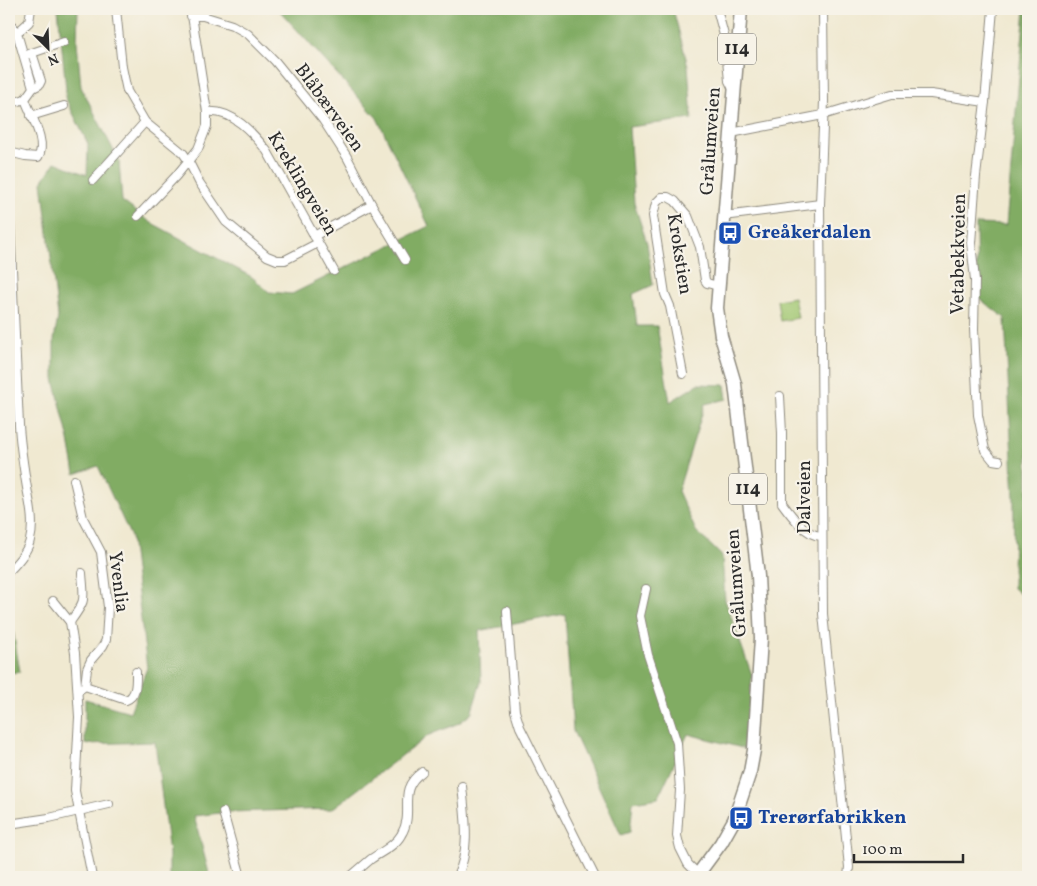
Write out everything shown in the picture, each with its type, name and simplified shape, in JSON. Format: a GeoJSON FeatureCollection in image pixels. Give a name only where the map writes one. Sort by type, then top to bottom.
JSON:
{"type":"FeatureCollection","features":[{"type":"Feature","properties":{"kind":"main road","name":"Grålumveien"},"geometry":{"type":"LineString","coordinates":[[697,876],[721,843],[734,820],[748,778],[754,750],[761,638],[758,584],[735,384],[718,321],[717,308],[741,9]]}},
{"type":"Feature","properties":{"kind":"street"},"geometry":{"type":"LineString","coordinates":[[17,33],[29,22],[31,9]]}},
{"type":"Feature","properties":{"kind":"street"},"geometry":{"type":"LineString","coordinates":[[116,9],[122,67],[127,91],[145,122],[183,153],[199,182],[226,222],[267,256],[276,260],[285,260],[372,205]]}},
{"type":"Feature","properties":{"kind":"street"},"geometry":{"type":"LineString","coordinates":[[717,9],[725,39],[729,80],[733,90]]}},
{"type":"Feature","properties":{"kind":"street","name":"Dalveien"},"geometry":{"type":"LineString","coordinates":[[822,9],[824,83],[820,204],[823,614],[848,877]]}},
{"type":"Feature","properties":{"kind":"street","name":"Vetabekkveien"},"geometry":{"type":"LineString","coordinates":[[993,9],[986,102],[976,176],[971,243],[975,280],[974,337],[978,415],[984,450],[993,460],[999,462]]}},
{"type":"Feature","properties":{"kind":"street"},"geometry":{"type":"LineString","coordinates":[[138,216],[176,176],[198,149],[207,126],[207,112],[191,12]]}},
{"type":"Feature","properties":{"kind":"street","name":"Blåbærveien"},"geometry":{"type":"LineString","coordinates":[[191,12],[232,25],[248,34],[275,61],[323,120],[347,157],[372,205],[405,260]]}},
{"type":"Feature","properties":{"kind":"street"},"geometry":{"type":"LineString","coordinates":[[9,21],[41,81],[25,99],[9,104]]}},
{"type":"Feature","properties":{"kind":"street"},"geometry":{"type":"LineString","coordinates":[[28,54],[64,42]]}},
{"type":"Feature","properties":{"kind":"street"},"geometry":{"type":"LineString","coordinates":[[736,132],[823,115],[892,94],[931,94],[986,102]]}},
{"type":"Feature","properties":{"kind":"street"},"geometry":{"type":"LineString","coordinates":[[9,152],[25,156],[38,157],[40,155],[41,138],[25,99]]}},
{"type":"Feature","properties":{"kind":"street"},"geometry":{"type":"LineString","coordinates":[[31,116],[64,106]]}},
{"type":"Feature","properties":{"kind":"street","name":"Kreklingveien"},"geometry":{"type":"LineString","coordinates":[[207,112],[223,113],[243,125],[267,151],[334,272]]}},
{"type":"Feature","properties":{"kind":"street"},"geometry":{"type":"LineString","coordinates":[[94,180],[145,122]]}},
{"type":"Feature","properties":{"kind":"street","name":"Krokstien"},"geometry":{"type":"LineString","coordinates":[[683,374],[670,306],[665,294],[653,216],[656,203],[662,197],[668,197],[675,201],[688,216],[700,247],[705,280],[707,283],[718,286]]}},
{"type":"Feature","properties":{"kind":"street"},"geometry":{"type":"LineString","coordinates":[[9,201],[12,324],[21,448],[32,515],[30,541],[25,552],[9,571]]}},
{"type":"Feature","properties":{"kind":"street","name":"Grålumveien"},"geometry":{"type":"LineString","coordinates":[[724,216],[820,204]]}},
{"type":"Feature","properties":{"kind":"street"},"geometry":{"type":"LineString","coordinates":[[780,396],[782,503],[806,529],[816,536],[821,536]]}},
{"type":"Feature","properties":{"kind":"street","name":"Yvenlia"},"geometry":{"type":"LineString","coordinates":[[74,480],[83,518],[101,552],[101,564],[108,607],[106,640],[91,660],[88,668],[82,688],[78,727],[75,791],[92,877]]}},
{"type":"Feature","properties":{"kind":"street","name":"Yvenlia"},"geometry":{"type":"LineString","coordinates":[[70,622],[82,607],[84,601],[82,574]]}},
{"type":"Feature","properties":{"kind":"street"},"geometry":{"type":"LineString","coordinates":[[646,589],[640,616],[648,655],[677,743],[680,790],[677,836],[680,848],[688,864],[697,876]]}},
{"type":"Feature","properties":{"kind":"street","name":"Yvenlia"},"geometry":{"type":"LineString","coordinates":[[53,601],[70,622],[82,688]]}},
{"type":"Feature","properties":{"kind":"street"},"geometry":{"type":"LineString","coordinates":[[507,611],[515,711],[520,727],[595,877]]}},
{"type":"Feature","properties":{"kind":"street"},"geometry":{"type":"LineString","coordinates":[[82,688],[126,700],[134,694],[136,672]]}},
{"type":"Feature","properties":{"kind":"street"},"geometry":{"type":"LineString","coordinates":[[350,877],[400,838],[405,828],[407,817],[406,793],[409,784],[413,778],[422,772]]}},
{"type":"Feature","properties":{"kind":"street"},"geometry":{"type":"LineString","coordinates":[[457,877],[466,855],[462,786]]}},
{"type":"Feature","properties":{"kind":"street"},"geometry":{"type":"LineString","coordinates":[[9,824],[78,812],[109,804]]}},
{"type":"Feature","properties":{"kind":"street"},"geometry":{"type":"LineString","coordinates":[[223,812],[241,877]]}},
{"type":"Feature","properties":{"kind":"green space"},"geometry":{"type":"Polygon","coordinates":[[[58,9],[78,9],[77,42],[81,87],[119,161],[122,201],[150,222],[252,277],[269,292],[292,294],[429,226],[377,118],[278,9],[673,9],[688,66],[692,119],[629,127],[634,203],[647,243],[653,285],[633,294],[637,326],[657,326],[670,402],[698,384],[725,385],[727,399],[705,404],[678,491],[696,531],[722,556],[725,600],[752,675],[746,749],[688,734],[658,798],[633,802],[630,832],[621,835],[573,731],[565,614],[479,631],[481,682],[471,714],[459,723],[429,735],[332,809],[229,812],[194,816],[210,877],[169,877],[169,853],[155,742],[85,744],[85,699],[130,712],[147,668],[131,537],[98,466],[75,474],[54,379],[54,340],[58,317],[42,182],[55,162],[87,175],[88,144],[65,97],[66,89],[58,9]]]}},
{"type":"Feature","properties":{"kind":"green space"},"geometry":{"type":"Polygon","coordinates":[[[1025,9],[1028,9],[1028,601],[1013,588],[1014,499],[1005,318],[977,297],[976,224],[1006,225],[1025,9]]]}},
{"type":"Feature","properties":{"kind":"green space"},"geometry":{"type":"Polygon","coordinates":[[[794,297],[798,318],[780,321],[777,300],[794,297]]]}},
{"type":"Feature","properties":{"kind":"green space"},"geometry":{"type":"Polygon","coordinates":[[[9,622],[12,624],[20,672],[9,673],[9,622]]]}},
{"type":"Feature","properties":{"kind":"place","name":"Greåkerdalen"},"geometry":{"type":"Point","coordinates":[730,233]}},
{"type":"Feature","properties":{"kind":"place","name":"Trerørfabrikken"},"geometry":{"type":"Point","coordinates":[741,818]}}]}
